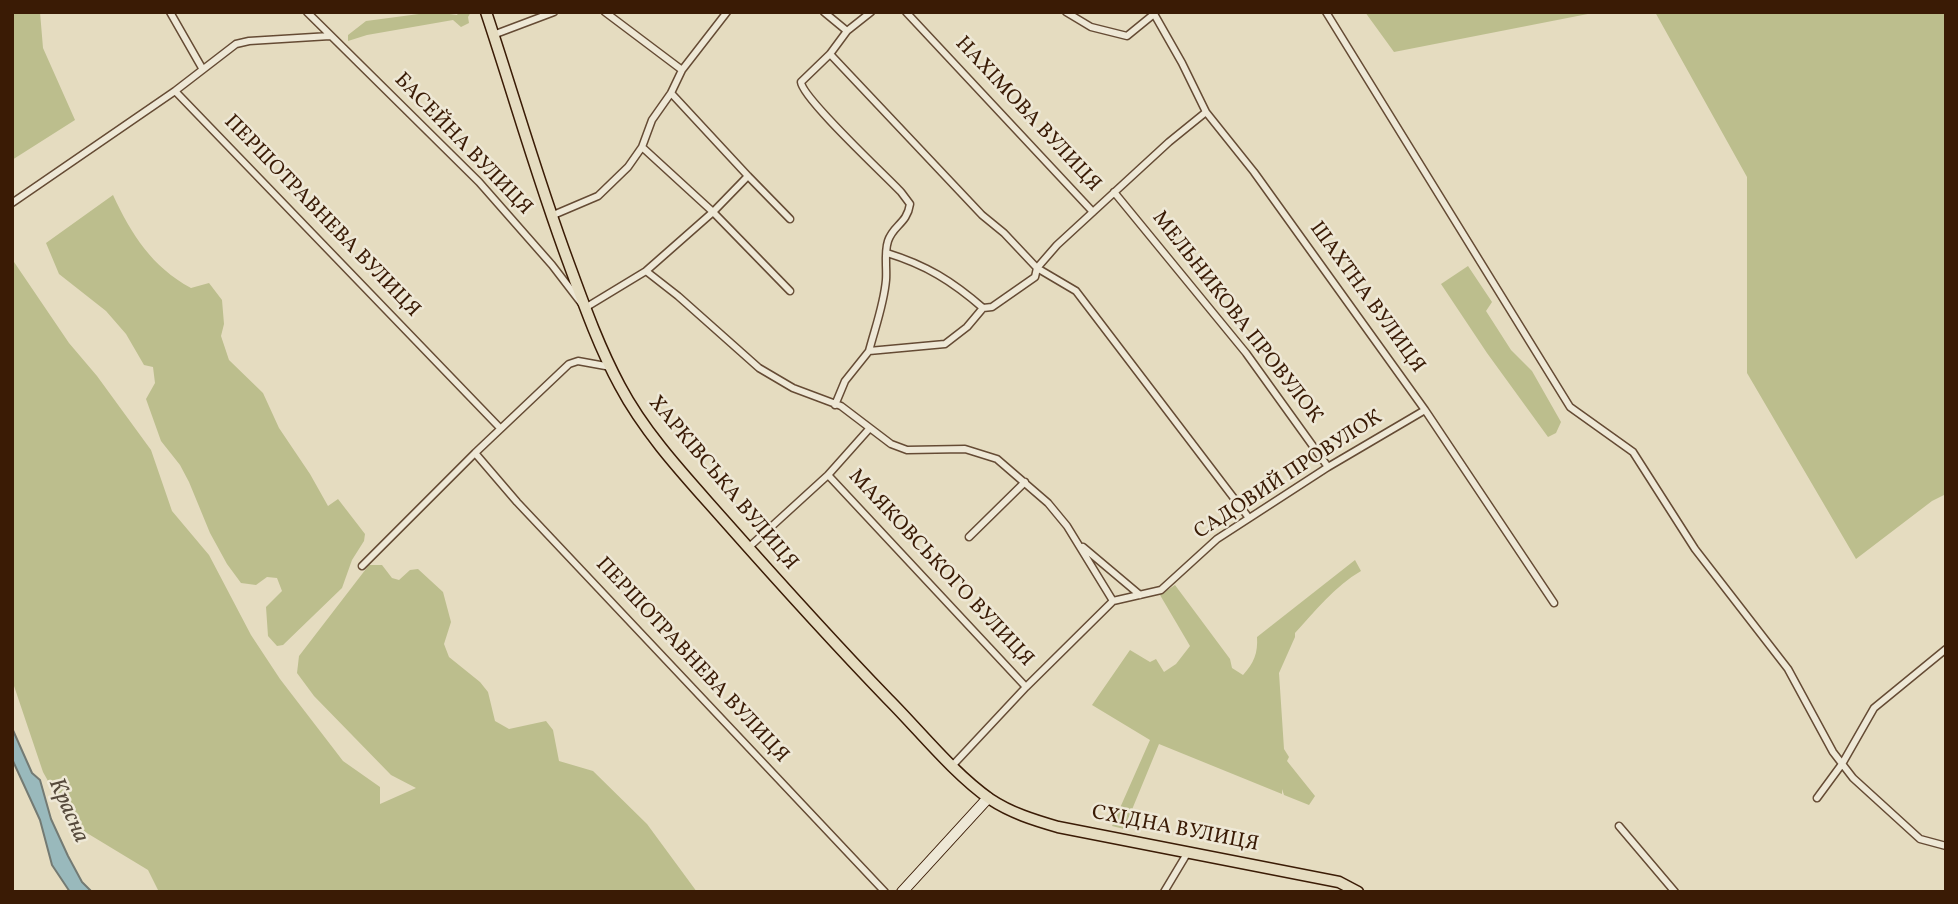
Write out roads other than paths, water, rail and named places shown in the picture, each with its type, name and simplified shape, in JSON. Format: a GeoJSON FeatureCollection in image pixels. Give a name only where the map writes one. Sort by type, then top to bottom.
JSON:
{"type":"FeatureCollection","features":[{"type":"Feature","properties":{"kind":"main road","name":"ХАРКІВСЬКА ВУЛИЦЯ"},"geometry":{"type":"LineString","coordinates":[[486,12],[551,216],[585,308],[630,403],[650,433],[748,548],[849,658],[988,798]]}},
{"type":"Feature","properties":{"kind":"main road","name":"СХІДНА ВУЛИЦЯ"},"geometry":{"type":"LineString","coordinates":[[988,798],[1011,811],[1058,827],[1339,882],[1358,892]]}},
{"type":"Feature","properties":{"kind":"street"},"geometry":{"type":"LineString","coordinates":[[170,12],[202,68]]}},
{"type":"Feature","properties":{"kind":"street","name":"БАСЕЙНА ВУЛИЦЯ"},"geometry":{"type":"LineString","coordinates":[[307,12],[479,182],[552,265],[585,308]]}},
{"type":"Feature","properties":{"kind":"street"},"geometry":{"type":"LineString","coordinates":[[493,35],[554,12]]}},
{"type":"Feature","properties":{"kind":"street"},"geometry":{"type":"LineString","coordinates":[[605,12],[682,70]]}},
{"type":"Feature","properties":{"kind":"street"},"geometry":{"type":"LineString","coordinates":[[551,216],[598,196],[628,167],[642,147],[652,120],[671,93],[682,70],[727,12]]}},
{"type":"Feature","properties":{"kind":"street"},"geometry":{"type":"LineString","coordinates":[[824,12],[847,31]]}},
{"type":"Feature","properties":{"kind":"street"},"geometry":{"type":"LineString","coordinates":[[835,405],[845,381],[869,351],[883,300],[887,244],[890,235],[908,215],[910,204],[801,88],[801,82],[831,54],[847,31],[871,12]]}},
{"type":"Feature","properties":{"kind":"street","name":"НАХІМОВА ВУЛИЦЯ"},"geometry":{"type":"LineString","coordinates":[[906,12],[1093,212]]}},
{"type":"Feature","properties":{"kind":"street"},"geometry":{"type":"LineString","coordinates":[[1066,12],[1091,27],[1127,36],[1154,13]]}},
{"type":"Feature","properties":{"kind":"street"},"geometry":{"type":"LineString","coordinates":[[1326,12],[1570,407],[1633,452],[1695,550],[1788,669],[1833,752],[1853,778],[1920,839],[1946,846]]}},
{"type":"Feature","properties":{"kind":"street","name":"ШАХТНА ВУЛИЦЯ"},"geometry":{"type":"LineString","coordinates":[[1154,13],[1206,112],[1254,172],[1425,411],[1553,603]]}},
{"type":"Feature","properties":{"kind":"street"},"geometry":{"type":"LineString","coordinates":[[12,203],[175,91],[236,44],[330,36]]}},
{"type":"Feature","properties":{"kind":"street"},"geometry":{"type":"LineString","coordinates":[[831,54],[946,179],[1037,268],[1076,291],[1249,518]]}},
{"type":"Feature","properties":{"kind":"street","name":"ПЕРШОТРАВНЕВА ВУЛИЦЯ"},"geometry":{"type":"LineString","coordinates":[[175,91],[500,428]]}},
{"type":"Feature","properties":{"kind":"street"},"geometry":{"type":"LineString","coordinates":[[671,93],[790,219]]}},
{"type":"Feature","properties":{"kind":"street"},"geometry":{"type":"LineString","coordinates":[[887,253],[915,262],[955,283],[983,307],[992,307],[1035,277],[1037,268],[1057,245],[1169,142],[1206,112]]}},
{"type":"Feature","properties":{"kind":"street"},"geometry":{"type":"LineString","coordinates":[[642,147],[713,212],[790,291]]}},
{"type":"Feature","properties":{"kind":"street"},"geometry":{"type":"LineString","coordinates":[[585,308],[646,271],[713,212],[748,176]]}},
{"type":"Feature","properties":{"kind":"street","name":"МЕЛЬНИКОВА ПРОВУЛОК"},"geometry":{"type":"LineString","coordinates":[[1114,192],[1246,353],[1328,467]]}},
{"type":"Feature","properties":{"kind":"street"},"geometry":{"type":"LineString","coordinates":[[646,271],[759,368],[776,380],[851,413],[891,444],[907,450],[965,449],[998,459],[1048,503],[1078,543],[1113,601],[1026,687],[953,765]]}},
{"type":"Feature","properties":{"kind":"street"},"geometry":{"type":"LineString","coordinates":[[869,351],[945,344],[967,327],[983,307]]}},
{"type":"Feature","properties":{"kind":"street"},"geometry":{"type":"LineString","coordinates":[[362,566],[500,428],[569,364],[578,361],[611,367]]}},
{"type":"Feature","properties":{"kind":"street","name":"САДОВИЙ ПРОВУЛОК"},"geometry":{"type":"LineString","coordinates":[[1113,601],[1161,590],[1217,539],[1328,467],[1425,411]]}},
{"type":"Feature","properties":{"kind":"street"},"geometry":{"type":"LineString","coordinates":[[748,548],[828,475],[869,429]]}},
{"type":"Feature","properties":{"kind":"street","name":"ПЕРШОТРАВНЕВА ВУЛИЦЯ"},"geometry":{"type":"LineString","coordinates":[[475,453],[517,502],[885,892]]}},
{"type":"Feature","properties":{"kind":"street","name":"МАЯКОВСЬКОГО ВУЛИЦЯ"},"geometry":{"type":"LineString","coordinates":[[828,475],[1026,687]]}},
{"type":"Feature","properties":{"kind":"street"},"geometry":{"type":"LineString","coordinates":[[968,537],[1025,482]]}},
{"type":"Feature","properties":{"kind":"street"},"geometry":{"type":"LineString","coordinates":[[1078,543],[1140,595]]}},
{"type":"Feature","properties":{"kind":"street"},"geometry":{"type":"LineString","coordinates":[[1817,799],[1842,764],[1874,708],[1946,649]]}},
{"type":"Feature","properties":{"kind":"street"},"geometry":{"type":"LineString","coordinates":[[902,892],[988,798]]}},
{"type":"Feature","properties":{"kind":"street"},"geometry":{"type":"LineString","coordinates":[[1619,826],[1675,892]]}},
{"type":"Feature","properties":{"kind":"street"},"geometry":{"type":"LineString","coordinates":[[1164,892],[1188,852]]}},
{"type":"Feature","properties":{"kind":"water"},"geometry":{"type":"Polygon","coordinates":[[[12,728],[32,773],[40,780],[51,819],[68,856],[82,882],[92,892],[70,892],[52,865],[40,820],[12,759],[12,728]]]}},
{"type":"Feature","properties":{"kind":"water label","name":"Красна"},"geometry":{"type":"Point","coordinates":[67,811]}}]}
